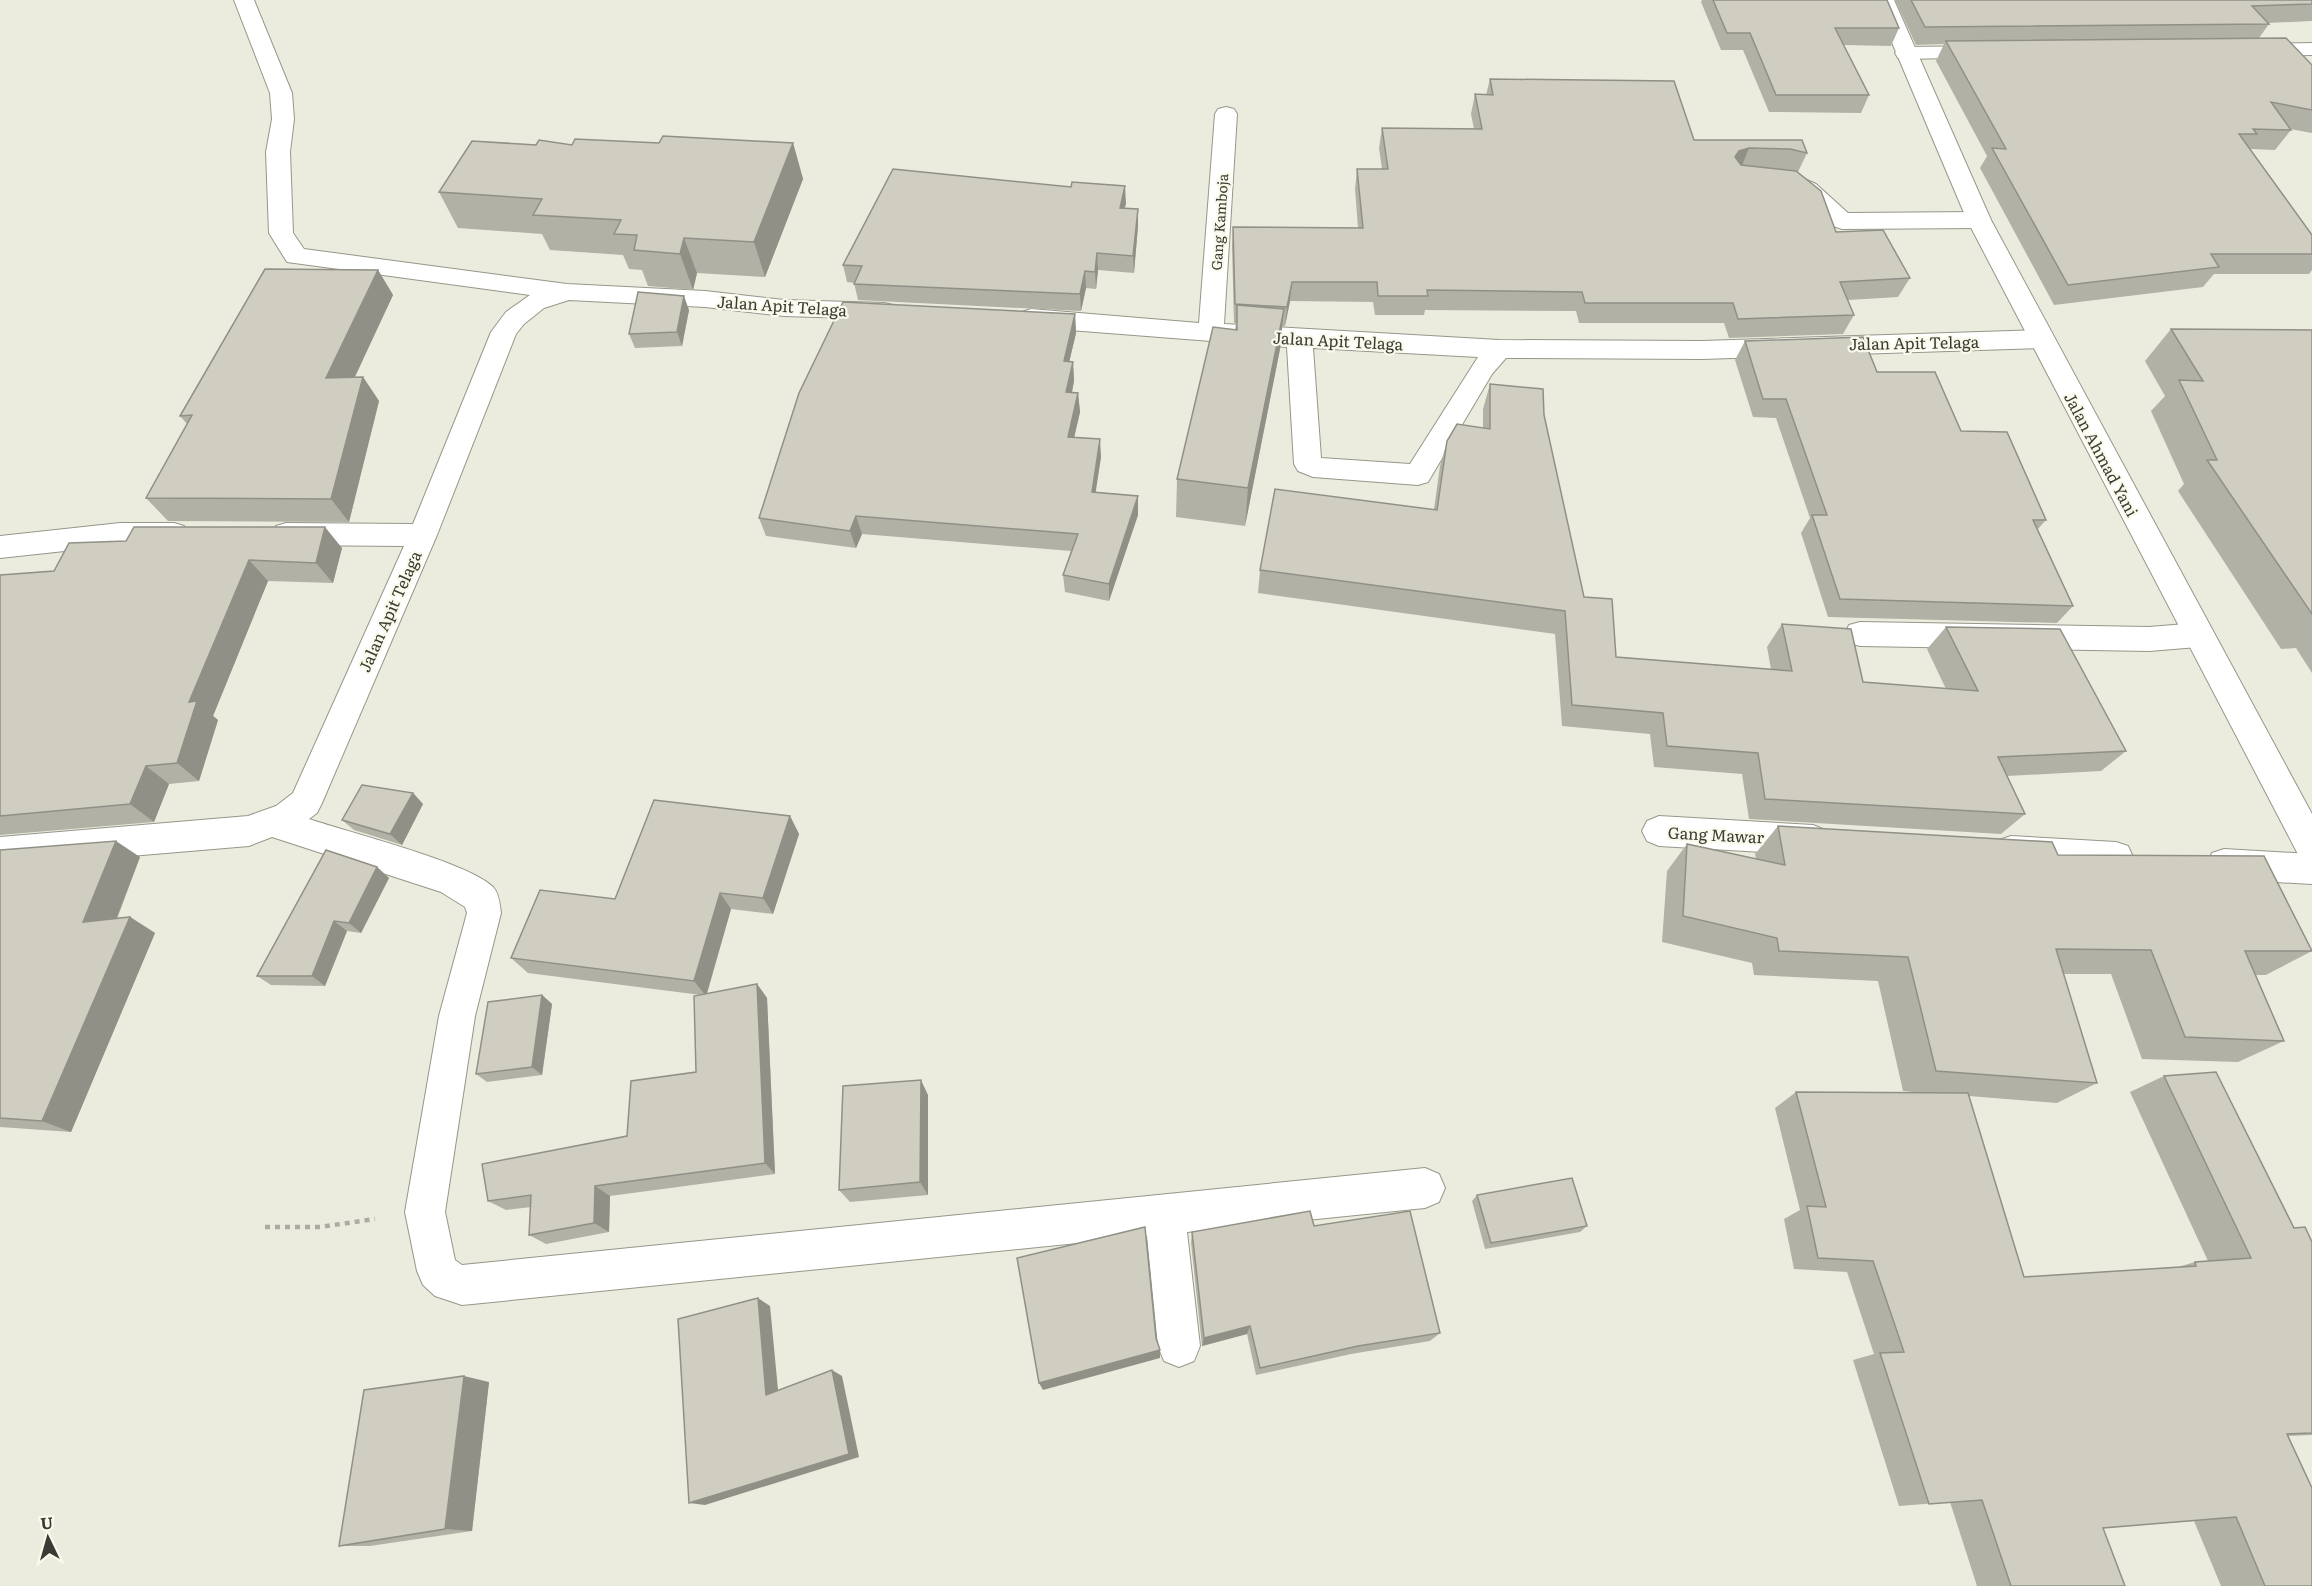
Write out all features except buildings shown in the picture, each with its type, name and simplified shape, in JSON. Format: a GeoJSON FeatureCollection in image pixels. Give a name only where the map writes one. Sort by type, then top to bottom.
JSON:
{"type":"FeatureCollection","features":[{"type":"Feature","properties":{"kind":"street"},"geometry":{"type":"LineString","coordinates":[[244,0],[281,93],[283,119],[278,152],[280,233],[296,256],[568,292]]}},
{"type":"Feature","properties":{"kind":"street","name":"Jalan Ahmad Yani"},"geometry":{"type":"LineString","coordinates":[[1879,5],[1906,53],[1979,220],[2312,847]]}},
{"type":"Feature","properties":{"kind":"street"},"geometry":{"type":"LineString","coordinates":[[2229,50],[2312,49]]}},
{"type":"Feature","properties":{"kind":"street"},"geometry":{"type":"LineString","coordinates":[[1906,53],[2002,52]]}},
{"type":"Feature","properties":{"kind":"street","name":"Gang Kamboja"},"geometry":{"type":"LineString","coordinates":[[1211,331],[1226,114]]}},
{"type":"Feature","properties":{"kind":"street"},"geometry":{"type":"LineString","coordinates":[[1768,179],[1788,180],[1801,185],[1842,221],[1979,220]]}},
{"type":"Feature","properties":{"kind":"street","name":"Jalan Apit Telaga"},"geometry":{"type":"LineString","coordinates":[[0,852],[249,831],[274,823],[305,803],[423,535],[504,332],[515,318],[536,302],[568,292],[705,299],[783,308],[906,312]]}},
{"type":"Feature","properties":{"kind":"street","name":"Jalan Apit Telaga"},"geometry":{"type":"LineString","coordinates":[[1007,317],[1299,339],[1499,349],[1702,350],[2041,339]]}},
{"type":"Feature","properties":{"kind":"street"},"geometry":{"type":"LineString","coordinates":[[1299,339],[1308,464],[1418,476],[1482,369],[1499,349]]}},
{"type":"Feature","properties":{"kind":"street"},"geometry":{"type":"LineString","coordinates":[[0,547],[120,534],[201,534]]}},
{"type":"Feature","properties":{"kind":"street"},"geometry":{"type":"LineString","coordinates":[[260,534],[423,535]]}},
{"type":"Feature","properties":{"kind":"street"},"geometry":{"type":"LineString","coordinates":[[1860,634],[2149,639],[2198,635]]}},
{"type":"Feature","properties":{"kind":"street"},"geometry":{"type":"LineString","coordinates":[[274,823],[451,880],[481,898],[484,903],[484,913],[457,1016],[425,1212],[437,1271],[449,1282],[462,1286],[1425,1188]]}},
{"type":"Feature","properties":{"kind":"street","name":"Gang Mawar"},"geometry":{"type":"LineString","coordinates":[[1659,831],[1849,842]]}},
{"type":"Feature","properties":{"kind":"street"},"geometry":{"type":"LineString","coordinates":[[1980,849],[2146,859]]}},
{"type":"Feature","properties":{"kind":"street"},"geometry":{"type":"LineString","coordinates":[[2193,862],[2312,869]]}},
{"type":"Feature","properties":{"kind":"street"},"geometry":{"type":"LineString","coordinates":[[1164,1214],[1179,1346]]}},
{"type":"Feature","properties":{"kind":"path"},"geometry":{"type":"LineString","coordinates":[[266,1227],[320,1227]]}}]}
